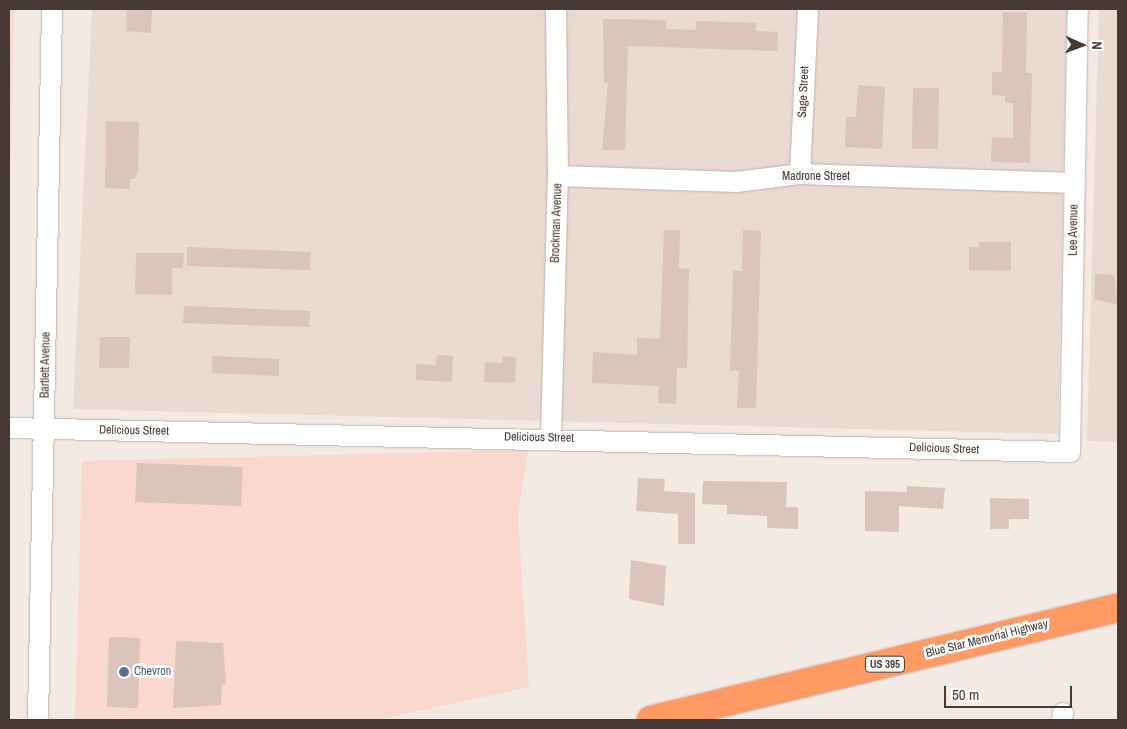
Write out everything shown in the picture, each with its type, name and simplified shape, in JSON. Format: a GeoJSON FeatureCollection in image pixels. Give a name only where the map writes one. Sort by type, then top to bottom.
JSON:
{"type":"FeatureCollection","features":[{"type":"Feature","properties":{"kind":"highway","name":"Blue Star Memorial Highway"},"geometry":{"type":"LineString","coordinates":[[651,720],[1118,608]]}},
{"type":"Feature","properties":{"kind":"street","name":"Bartlett Avenue"},"geometry":{"type":"LineString","coordinates":[[38,720],[52,9]]}},
{"type":"Feature","properties":{"kind":"street","name":"Brockman Avenue"},"geometry":{"type":"LineString","coordinates":[[551,438],[558,176],[556,9]]}},
{"type":"Feature","properties":{"kind":"street","name":"Sage Street"},"geometry":{"type":"LineString","coordinates":[[800,174],[808,9]]}},
{"type":"Feature","properties":{"kind":"street","name":"Lee Avenue"},"geometry":{"type":"LineString","coordinates":[[1070,452],[1078,9]]}},
{"type":"Feature","properties":{"kind":"street","name":"Madrone Street"},"geometry":{"type":"LineString","coordinates":[[558,176],[736,182],[800,174],[1075,183]]}},
{"type":"Feature","properties":{"kind":"street","name":"Delicious Street"},"geometry":{"type":"LineString","coordinates":[[9,428],[551,438],[1070,452]]}},
{"type":"Feature","properties":{"kind":"shaded area"},"geometry":{"type":"Polygon","coordinates":[[[9,9],[14,9],[9,223],[9,9]]]}},
{"type":"Feature","properties":{"kind":"shaded area"},"geometry":{"type":"Polygon","coordinates":[[[92,9],[1067,9],[1058,434],[73,409],[92,9]]]}},
{"type":"Feature","properties":{"kind":"shaded area"},"geometry":{"type":"Polygon","coordinates":[[[1099,9],[1118,9],[1118,442],[1087,441],[1099,9]]]}},
{"type":"Feature","properties":{"kind":"shaded area"},"geometry":{"type":"Polygon","coordinates":[[[528,450],[518,516],[529,687],[377,720],[75,720],[82,461],[528,450]]]}},
{"type":"Feature","properties":{"kind":"building"},"geometry":{"type":"Polygon","coordinates":[[[127,9],[152,9],[151,33],[126,31],[127,9]]]}},
{"type":"Feature","properties":{"kind":"building"},"geometry":{"type":"Polygon","coordinates":[[[1003,12],[1027,12],[1026,73],[1032,73],[1030,163],[991,162],[992,137],[1013,138],[1013,103],[1005,103],[1005,96],[992,95],[992,72],[1002,72],[1003,12]]]}},
{"type":"Feature","properties":{"kind":"building"},"geometry":{"type":"Polygon","coordinates":[[[603,19],[666,20],[666,29],[696,30],[696,21],[756,23],[756,31],[778,32],[777,51],[628,46],[625,150],[602,150],[608,83],[604,83],[603,19]]]}},
{"type":"Feature","properties":{"kind":"building"},"geometry":{"type":"Polygon","coordinates":[[[858,85],[885,87],[882,149],[845,147],[846,117],[856,117],[858,85]]]}},
{"type":"Feature","properties":{"kind":"building"},"geometry":{"type":"Polygon","coordinates":[[[913,88],[939,88],[938,149],[912,149],[913,88]]]}},
{"type":"Feature","properties":{"kind":"building"},"geometry":{"type":"Polygon","coordinates":[[[106,121],[139,122],[138,171],[135,179],[130,179],[130,189],[105,188],[106,121]]]}},
{"type":"Feature","properties":{"kind":"building"},"geometry":{"type":"Polygon","coordinates":[[[664,230],[680,230],[679,268],[689,269],[687,368],[677,368],[676,404],[658,403],[659,386],[592,383],[593,352],[637,355],[637,338],[660,339],[664,230]]]}},
{"type":"Feature","properties":{"kind":"building"},"geometry":{"type":"Polygon","coordinates":[[[743,230],[761,231],[756,408],[737,408],[739,371],[730,371],[733,271],[742,271],[743,230]]]}},
{"type":"Feature","properties":{"kind":"building"},"geometry":{"type":"Polygon","coordinates":[[[979,242],[1011,242],[1011,271],[969,270],[969,247],[979,247],[979,242]]]}},
{"type":"Feature","properties":{"kind":"building"},"geometry":{"type":"Polygon","coordinates":[[[187,247],[311,252],[310,270],[187,266],[187,247]]]}},
{"type":"Feature","properties":{"kind":"building"},"geometry":{"type":"Polygon","coordinates":[[[136,253],[184,253],[183,268],[172,268],[172,295],[135,294],[136,253]]]}},
{"type":"Feature","properties":{"kind":"building"},"geometry":{"type":"Polygon","coordinates":[[[1095,274],[1114,275],[1118,305],[1094,299],[1095,274]]]}},
{"type":"Feature","properties":{"kind":"building"},"geometry":{"type":"Polygon","coordinates":[[[184,306],[310,311],[309,327],[183,323],[184,306]]]}},
{"type":"Feature","properties":{"kind":"building"},"geometry":{"type":"Polygon","coordinates":[[[100,337],[130,337],[129,368],[99,368],[100,337]]]}},
{"type":"Feature","properties":{"kind":"building"},"geometry":{"type":"Polygon","coordinates":[[[437,355],[453,356],[452,382],[416,380],[416,364],[436,365],[437,355]]]}},
{"type":"Feature","properties":{"kind":"building"},"geometry":{"type":"Polygon","coordinates":[[[212,356],[279,359],[279,376],[212,373],[212,356]]]}},
{"type":"Feature","properties":{"kind":"building"},"geometry":{"type":"Polygon","coordinates":[[[503,356],[516,357],[515,383],[484,382],[485,362],[503,363],[503,356]]]}},
{"type":"Feature","properties":{"kind":"building"},"geometry":{"type":"Polygon","coordinates":[[[137,463],[243,467],[241,506],[135,502],[137,463]]]}},
{"type":"Feature","properties":{"kind":"building"},"geometry":{"type":"Polygon","coordinates":[[[638,478],[665,479],[664,491],[695,493],[695,544],[678,544],[678,514],[636,511],[638,478]]]}},
{"type":"Feature","properties":{"kind":"building"},"geometry":{"type":"Polygon","coordinates":[[[703,481],[787,482],[786,507],[798,507],[798,529],[767,528],[767,516],[727,514],[727,505],[702,504],[703,481]]]}},
{"type":"Feature","properties":{"kind":"building"},"geometry":{"type":"Polygon","coordinates":[[[907,486],[945,488],[943,509],[899,506],[899,532],[865,531],[865,491],[907,492],[907,486]]]}},
{"type":"Feature","properties":{"kind":"building"},"geometry":{"type":"Polygon","coordinates":[[[990,498],[1029,499],[1029,519],[1009,519],[1009,529],[990,529],[990,498]]]}},
{"type":"Feature","properties":{"kind":"building"},"geometry":{"type":"Polygon","coordinates":[[[631,560],[666,566],[664,606],[629,599],[631,560]]]}},
{"type":"Feature","properties":{"kind":"building","name":"Chevron"},"geometry":{"type":"Polygon","coordinates":[[[109,637],[140,638],[138,708],[107,707],[109,637]]]}},
{"type":"Feature","properties":{"kind":"building"},"geometry":{"type":"Polygon","coordinates":[[[176,641],[223,643],[226,685],[222,684],[221,705],[173,708],[176,641]]]}},
{"type":"Feature","properties":{"kind":"place","name":"Chevron"},"geometry":{"type":"Point","coordinates":[124,672]}}]}
